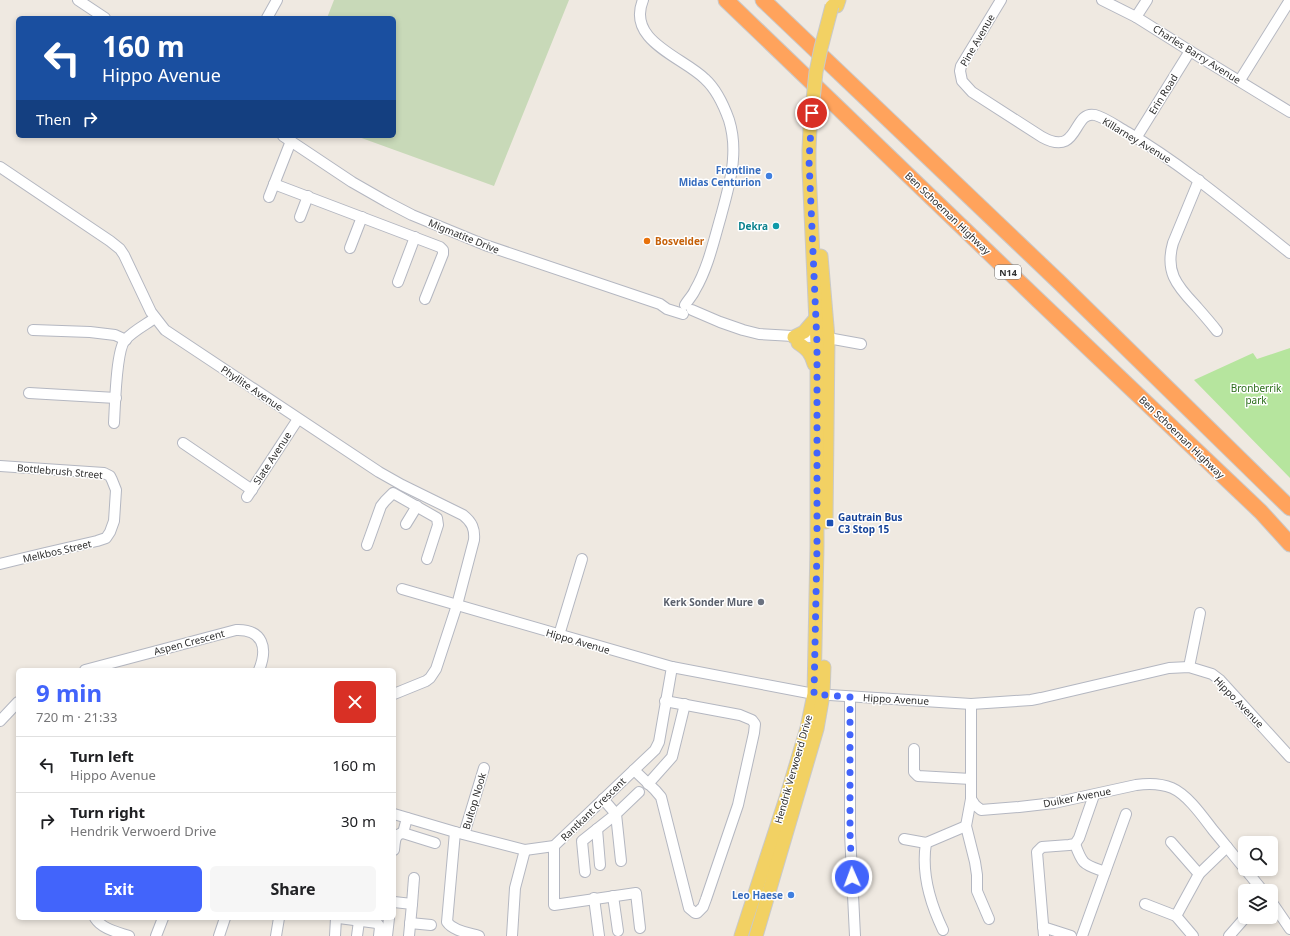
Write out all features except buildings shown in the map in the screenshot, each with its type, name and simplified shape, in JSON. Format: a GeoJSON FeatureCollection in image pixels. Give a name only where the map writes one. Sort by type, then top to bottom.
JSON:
{"type":"FeatureCollection","features":[{"type":"Feature","properties":{"kind":"highway","name":"Ben Schoeman Highway"},"geometry":{"type":"LineString","coordinates":[[726,0],[1255,507],[1290,544]]}},
{"type":"Feature","properties":{"kind":"highway","name":"N14"},"geometry":{"type":"LineString","coordinates":[[763,0],[1059,282],[1290,508]]}},
{"type":"Feature","properties":{"kind":"main road","name":"Hendrik Verwoerd Drive"},"geometry":{"type":"LineString","coordinates":[[756,936],[816,729],[819,694],[823,273],[816,208],[814,128],[816,72],[821,48],[836,3]]}},
{"type":"Feature","properties":{"kind":"main road","name":"Hendrik Verwoerd Drive"},"geometry":{"type":"LineString","coordinates":[[741,936],[788,795],[807,728],[819,694],[817,372],[822,341],[816,318],[809,163],[814,128]]}},
{"type":"Feature","properties":{"kind":"main road"},"geometry":{"type":"LineString","coordinates":[[816,318],[796,340],[810,353],[817,372]]}},
{"type":"Feature","properties":{"kind":"street"},"geometry":{"type":"LineString","coordinates":[[78,0],[102,16]]}},
{"type":"Feature","properties":{"kind":"street"},"geometry":{"type":"LineString","coordinates":[[268,16],[277,0]]}},
{"type":"Feature","properties":{"kind":"street"},"geometry":{"type":"LineString","coordinates":[[643,0],[640,16],[647,36],[658,46],[697,72],[709,83],[722,103],[734,138],[734,160],[726,197],[711,251],[687,310]]}},
{"type":"Feature","properties":{"kind":"street","name":"Pine Avenue"},"geometry":{"type":"LineString","coordinates":[[962,81],[960,71],[963,62],[1001,0]]}},
{"type":"Feature","properties":{"kind":"street","name":"Charles Barry Avenue"},"geometry":{"type":"LineString","coordinates":[[1102,0],[1136,17],[1290,112]]}},
{"type":"Feature","properties":{"kind":"street"},"geometry":{"type":"LineString","coordinates":[[1136,17],[1147,0]]}},
{"type":"Feature","properties":{"kind":"street"},"geometry":{"type":"LineString","coordinates":[[1240,80],[1290,0]]}},
{"type":"Feature","properties":{"kind":"street","name":"Erin Road"},"geometry":{"type":"LineString","coordinates":[[1136,138],[1190,51]]}},
{"type":"Feature","properties":{"kind":"street","name":"Killarney Avenue"},"geometry":{"type":"LineString","coordinates":[[962,81],[972,92],[1049,141],[1057,143],[1066,141],[1074,133],[1082,119],[1086,116],[1092,114],[1100,117],[1186,170],[1290,253]]}},
{"type":"Feature","properties":{"kind":"street"},"geometry":{"type":"LineString","coordinates":[[269,197],[287,139]]}},
{"type":"Feature","properties":{"kind":"street","name":"Migmatite Drive"},"geometry":{"type":"LineString","coordinates":[[287,139],[352,182],[387,202],[412,215],[484,245],[660,304],[667,309],[687,310],[721,329],[750,338],[775,342],[796,340],[844,341],[861,344]]}},
{"type":"Feature","properties":{"kind":"street","name":"Phyllite Avenue"},"geometry":{"type":"LineString","coordinates":[[0,167],[120,249],[155,318],[165,330],[379,472],[463,515],[468,519],[473,526],[474,540],[457,605]]}},
{"type":"Feature","properties":{"kind":"street"},"geometry":{"type":"LineString","coordinates":[[1199,180],[1173,243],[1170,252],[1170,264],[1172,274],[1177,285],[1217,331]]}},
{"type":"Feature","properties":{"kind":"street"},"geometry":{"type":"LineString","coordinates":[[274,184],[440,247],[443,250],[443,254],[425,299]]}},
{"type":"Feature","properties":{"kind":"street"},"geometry":{"type":"LineString","coordinates":[[300,217],[308,196]]}},
{"type":"Feature","properties":{"kind":"street"},"geometry":{"type":"LineString","coordinates":[[350,248],[362,217]]}},
{"type":"Feature","properties":{"kind":"street"},"geometry":{"type":"LineString","coordinates":[[398,282],[415,237]]}},
{"type":"Feature","properties":{"kind":"street"},"geometry":{"type":"LineString","coordinates":[[114,423],[120,350],[126,340],[155,318]]}},
{"type":"Feature","properties":{"kind":"street"},"geometry":{"type":"LineString","coordinates":[[34,330],[90,332],[115,335],[126,340]]}},
{"type":"Feature","properties":{"kind":"street"},"geometry":{"type":"LineString","coordinates":[[29,393],[116,398]]}},
{"type":"Feature","properties":{"kind":"street","name":"Slate Avenue"},"geometry":{"type":"LineString","coordinates":[[183,443],[249,494],[298,419]]}},
{"type":"Feature","properties":{"kind":"street","name":"Bottlebrush Street"},"geometry":{"type":"LineString","coordinates":[[0,466],[86,472],[107,475],[114,483],[116,490],[114,521],[110,532]]}},
{"type":"Feature","properties":{"kind":"street"},"geometry":{"type":"LineString","coordinates":[[397,495],[402,485]]}},
{"type":"Feature","properties":{"kind":"street"},"geometry":{"type":"LineString","coordinates":[[367,545],[383,503],[392,493],[417,506],[438,520],[438,525],[427,559]]}},
{"type":"Feature","properties":{"kind":"street"},"geometry":{"type":"LineString","coordinates":[[406,524],[417,506]]}},
{"type":"Feature","properties":{"kind":"street","name":"Melkbos Street"},"geometry":{"type":"LineString","coordinates":[[0,564],[97,541],[106,538],[110,532]]}},
{"type":"Feature","properties":{"kind":"street"},"geometry":{"type":"LineString","coordinates":[[559,635],[582,559]]}},
{"type":"Feature","properties":{"kind":"street","name":"Hippo Avenue"},"geometry":{"type":"LineString","coordinates":[[402,589],[672,667],[819,694],[971,704],[1036,699],[1169,668],[1189,667],[1212,674],[1220,680],[1290,757]]}},
{"type":"Feature","properties":{"kind":"street"},"geometry":{"type":"LineString","coordinates":[[396,693],[426,681],[434,673],[457,605]]}},
{"type":"Feature","properties":{"kind":"street"},"geometry":{"type":"LineString","coordinates":[[1189,667],[1200,613]]}},
{"type":"Feature","properties":{"kind":"street","name":"Aspen Crescent"},"geometry":{"type":"LineString","coordinates":[[93,668],[236,630],[244,630],[258,637],[264,648],[260,668]]}},
{"type":"Feature","properties":{"kind":"street","name":"Rantkant Crescent"},"geometry":{"type":"LineString","coordinates":[[396,815],[525,850],[554,846],[655,750],[659,742],[672,667]]}},
{"type":"Feature","properties":{"kind":"street"},"geometry":{"type":"LineString","coordinates":[[850,697],[850,833],[855,936]]}},
{"type":"Feature","properties":{"kind":"street"},"geometry":{"type":"LineString","coordinates":[[638,767],[648,784],[660,797],[689,908],[697,913],[703,907],[738,805],[755,724],[752,720],[740,715],[665,701]]}},
{"type":"Feature","properties":{"kind":"street"},"geometry":{"type":"LineString","coordinates":[[0,721],[16,704]]}},
{"type":"Feature","properties":{"kind":"street"},"geometry":{"type":"LineString","coordinates":[[648,784],[672,757],[685,704]]}},
{"type":"Feature","properties":{"kind":"street"},"geometry":{"type":"LineString","coordinates":[[971,704],[971,799],[966,825],[977,875],[977,890],[989,919]]}},
{"type":"Feature","properties":{"kind":"street"},"geometry":{"type":"LineString","coordinates":[[914,749],[914,772],[918,776],[971,780]]}},
{"type":"Feature","properties":{"kind":"street"},"geometry":{"type":"LineString","coordinates":[[638,767],[648,772],[653,772],[656,775]]}},
{"type":"Feature","properties":{"kind":"street","name":"Bultop Nook"},"geometry":{"type":"LineString","coordinates":[[479,936],[454,928],[447,922],[459,833],[484,768]]}},
{"type":"Feature","properties":{"kind":"street","name":"Duiker Avenue"},"geometry":{"type":"LineString","coordinates":[[981,810],[1040,804],[1094,795],[1145,784],[1158,784],[1173,788],[1180,793],[1193,806],[1238,860]]}},
{"type":"Feature","properties":{"kind":"street"},"geometry":{"type":"LineString","coordinates":[[585,872],[582,841],[616,814],[639,792]]}},
{"type":"Feature","properties":{"kind":"street"},"geometry":{"type":"LineString","coordinates":[[1075,844],[1079,838],[1094,795]]}},
{"type":"Feature","properties":{"kind":"street"},"geometry":{"type":"LineString","coordinates":[[603,799],[616,814],[622,861]]}},
{"type":"Feature","properties":{"kind":"street"},"geometry":{"type":"LineString","coordinates":[[904,839],[926,843],[966,825],[981,810],[971,799]]}},
{"type":"Feature","properties":{"kind":"street"},"geometry":{"type":"LineString","coordinates":[[1082,936],[1126,814]]}},
{"type":"Feature","properties":{"kind":"street"},"geometry":{"type":"LineString","coordinates":[[403,833],[406,818]]}},
{"type":"Feature","properties":{"kind":"street"},"geometry":{"type":"LineString","coordinates":[[597,829],[600,864]]}},
{"type":"Feature","properties":{"kind":"street"},"geometry":{"type":"LineString","coordinates":[[396,839],[397,836],[403,833],[435,843]]}},
{"type":"Feature","properties":{"kind":"street"},"geometry":{"type":"LineString","coordinates":[[1171,842],[1199,874]]}},
{"type":"Feature","properties":{"kind":"street"},"geometry":{"type":"LineString","coordinates":[[926,843],[925,862],[927,889],[943,930]]}},
{"type":"Feature","properties":{"kind":"street"},"geometry":{"type":"LineString","coordinates":[[1075,844],[1083,862],[1105,872]]}},
{"type":"Feature","properties":{"kind":"street"},"geometry":{"type":"LineString","coordinates":[[1071,936],[1044,931],[1037,852],[1042,847],[1075,844]]}},
{"type":"Feature","properties":{"kind":"street"},"geometry":{"type":"LineString","coordinates":[[554,846],[554,905],[636,893],[640,928]]}},
{"type":"Feature","properties":{"kind":"street"},"geometry":{"type":"LineString","coordinates":[[1176,916],[1199,874],[1227,847]]}},
{"type":"Feature","properties":{"kind":"street"},"geometry":{"type":"LineString","coordinates":[[512,936],[515,888],[525,850]]}},
{"type":"Feature","properties":{"kind":"street","name":"Duiker Avenue"},"geometry":{"type":"LineString","coordinates":[[1251,876],[1257,884]]}},
{"type":"Feature","properties":{"kind":"street"},"geometry":{"type":"LineString","coordinates":[[409,936],[414,878]]}},
{"type":"Feature","properties":{"kind":"street"},"geometry":{"type":"LineString","coordinates":[[613,896],[618,931]]}},
{"type":"Feature","properties":{"kind":"street"},"geometry":{"type":"LineString","coordinates":[[594,898],[599,936]]}},
{"type":"Feature","properties":{"kind":"street"},"geometry":{"type":"LineString","coordinates":[[396,902],[412,904]]}},
{"type":"Feature","properties":{"kind":"street"},"geometry":{"type":"LineString","coordinates":[[1145,904],[1176,916],[1194,936]]}},
{"type":"Feature","properties":{"kind":"street"},"geometry":{"type":"LineString","coordinates":[[1278,911],[1290,929]]}},
{"type":"Feature","properties":{"kind":"street"},"geometry":{"type":"LineString","coordinates":[[97,920],[100,924],[106,927],[129,936]]}},
{"type":"Feature","properties":{"kind":"street"},"geometry":{"type":"LineString","coordinates":[[156,936],[162,920]]}},
{"type":"Feature","properties":{"kind":"street"},"geometry":{"type":"LineString","coordinates":[[219,936],[224,920]]}},
{"type":"Feature","properties":{"kind":"street"},"geometry":{"type":"LineString","coordinates":[[276,936],[279,920]]}},
{"type":"Feature","properties":{"kind":"street"},"geometry":{"type":"LineString","coordinates":[[335,936],[336,920]]}},
{"type":"Feature","properties":{"kind":"street"},"geometry":{"type":"LineString","coordinates":[[352,920],[379,924],[379,936]]}},
{"type":"Feature","properties":{"kind":"street"},"geometry":{"type":"LineString","coordinates":[[387,936],[389,920]]}},
{"type":"Feature","properties":{"kind":"street"},"geometry":{"type":"LineString","coordinates":[[357,936],[359,921]]}},
{"type":"Feature","properties":{"kind":"street"},"geometry":{"type":"LineString","coordinates":[[410,923],[431,925]]}},
{"type":"Feature","properties":{"kind":"street"},"geometry":{"type":"LineString","coordinates":[[1229,936],[1240,924]]}},
{"type":"Feature","properties":{"kind":"green space"},"geometry":{"type":"Polygon","coordinates":[[[334,0],[569,0],[494,186],[362,138],[396,138],[396,16],[328,16],[334,0]]]}},
{"type":"Feature","properties":{"kind":"green space","name":"Bronberrik park"},"geometry":{"type":"Polygon","coordinates":[[[1290,348],[1290,478],[1194,380],[1253,353],[1257,359],[1290,348]]]}},
{"type":"Feature","properties":{"kind":"place","name":"Frontline Midas Centurion"},"geometry":{"type":"Point","coordinates":[769,176]}},
{"type":"Feature","properties":{"kind":"place","name":"Dekra"},"geometry":{"type":"Point","coordinates":[776,226]}},
{"type":"Feature","properties":{"kind":"place","name":"Bosvelder"},"geometry":{"type":"Point","coordinates":[647,241]}},
{"type":"Feature","properties":{"kind":"place","name":"Gautrain Bus C3 Stop 15"},"geometry":{"type":"Point","coordinates":[830,523]}},
{"type":"Feature","properties":{"kind":"place","name":"Kerk Sonder Mure"},"geometry":{"type":"Point","coordinates":[761,602]}},
{"type":"Feature","properties":{"kind":"place","name":"Leo Haese"},"geometry":{"type":"Point","coordinates":[791,895]}},
{"type":"Feature","properties":{"kind":"route"},"geometry":{"type":"LineString","coordinates":[[812,113],[809,160],[817,344],[817,547],[814,694],[850,697],[850,833],[852,877]]}}]}
